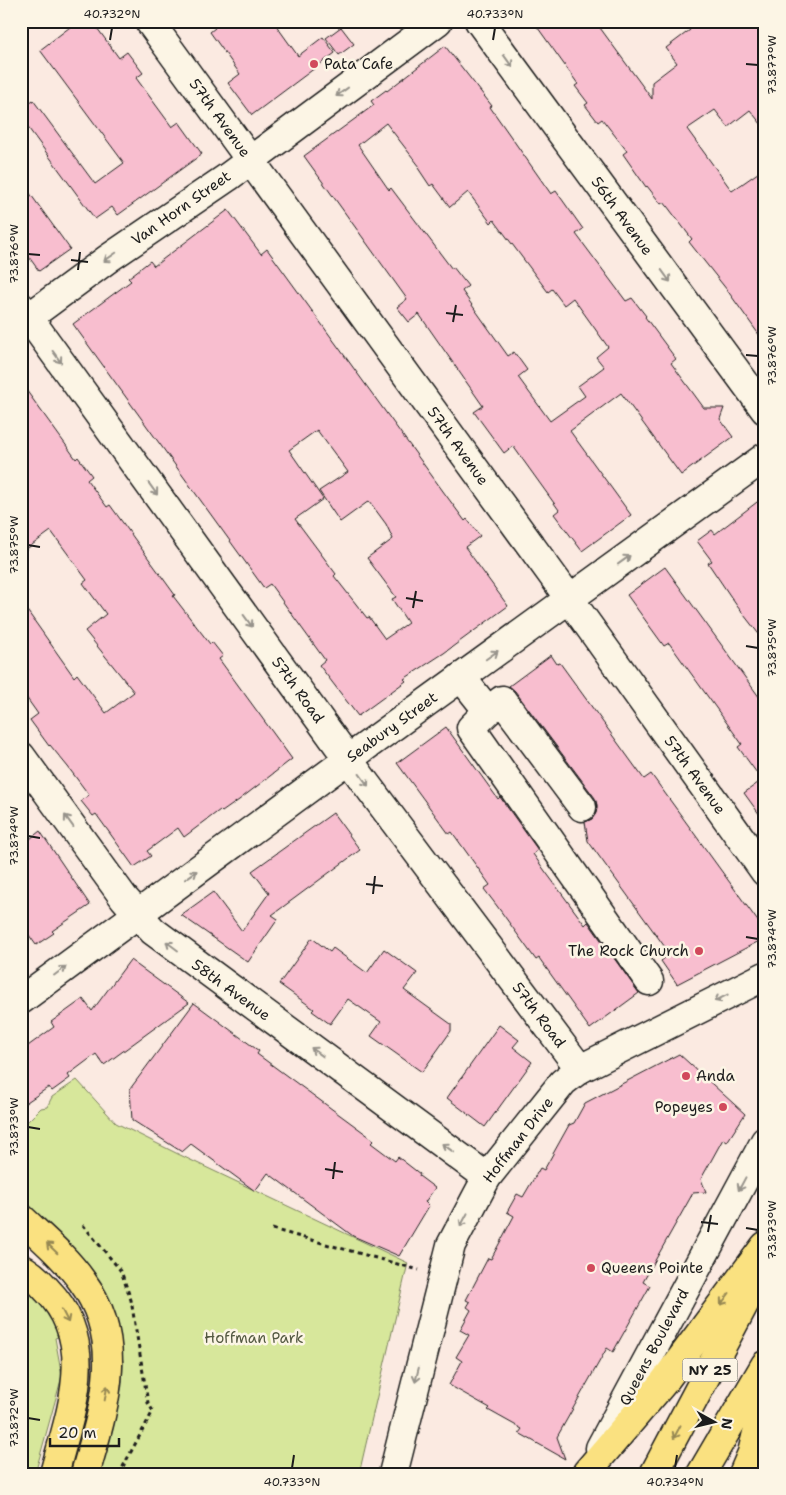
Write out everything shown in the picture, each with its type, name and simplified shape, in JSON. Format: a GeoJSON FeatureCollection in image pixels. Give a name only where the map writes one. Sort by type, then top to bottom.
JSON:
{"type":"FeatureCollection","features":[{"type":"Feature","properties":{"kind":"main road"},"geometry":{"type":"LineString","coordinates":[[21,1218],[69,1264],[83,1282],[101,1315],[106,1332],[109,1372],[106,1393],[85,1474]]}},
{"type":"Feature","properties":{"kind":"main road"},"geometry":{"type":"LineString","coordinates":[[586,1473],[663,1383],[765,1246]]}},
{"type":"Feature","properties":{"kind":"main road","name":"NY 25"},"geometry":{"type":"LineString","coordinates":[[654,1474],[765,1265]]}},
{"type":"Feature","properties":{"kind":"main road"},"geometry":{"type":"LineString","coordinates":[[21,1268],[40,1282],[54,1297],[64,1312],[73,1332],[77,1373],[75,1393],[54,1474]]}},
{"type":"Feature","properties":{"kind":"main road","name":"NY 25"},"geometry":{"type":"LineString","coordinates":[[701,1474],[765,1365]]}},
{"type":"Feature","properties":{"kind":"main road"},"geometry":{"type":"LineString","coordinates":[[742,1474],[752,1453],[765,1401]]}},
{"type":"Feature","properties":{"kind":"street","name":"57th Avenue"},"geometry":{"type":"LineString","coordinates":[[149,21],[570,600],[765,872]]}},
{"type":"Feature","properties":{"kind":"street","name":"Van Horn Street"},"geometry":{"type":"LineString","coordinates":[[24,316],[228,176],[438,21]]}},
{"type":"Feature","properties":{"kind":"street","name":"56th Avenue"},"geometry":{"type":"LineString","coordinates":[[479,21],[765,410]]}},
{"type":"Feature","properties":{"kind":"street","name":"57th Road"},"geometry":{"type":"LineString","coordinates":[[24,316],[348,759],[580,1069]]}},
{"type":"Feature","properties":{"kind":"street","name":"Seabury Street"},"geometry":{"type":"LineString","coordinates":[[21,1000],[348,759],[765,458]]}},
{"type":"Feature","properties":{"kind":"street"},"geometry":{"type":"LineString","coordinates":[[461,677],[488,711]]}},
{"type":"Feature","properties":{"kind":"street"},"geometry":{"type":"LineString","coordinates":[[582,807],[502,700],[471,728],[649,981]]}},
{"type":"Feature","properties":{"kind":"street","name":"58th Avenue"},"geometry":{"type":"LineString","coordinates":[[21,756],[124,898],[153,931],[487,1177]]}},
{"type":"Feature","properties":{"kind":"street","name":"Hoffman Drive"},"geometry":{"type":"LineString","coordinates":[[393,1474],[450,1248],[487,1177],[563,1082],[580,1069],[765,976]]}},
{"type":"Feature","properties":{"kind":"street","name":"Queens Boulevard"},"geometry":{"type":"LineString","coordinates":[[586,1473],[765,1141]]}},
{"type":"Feature","properties":{"kind":"path"},"geometry":{"type":"LineString","coordinates":[[272,1229],[419,1270]]}},
{"type":"Feature","properties":{"kind":"green space","name":"Hoffman Park"},"geometry":{"type":"Polygon","coordinates":[[[77,1080],[116,1123],[408,1263],[359,1474],[99,1474],[122,1386],[123,1363],[119,1328],[102,1287],[63,1241],[21,1201],[21,1128],[41,1108],[47,1107],[52,1097],[77,1080]]]}},
{"type":"Feature","properties":{"kind":"green space"},"geometry":{"type":"Polygon","coordinates":[[[21,1279],[47,1300],[63,1335],[55,1338],[62,1376],[35,1474],[21,1474],[21,1279]]]}},
{"type":"Feature","properties":{"kind":"building"},"geometry":{"type":"Polygon","coordinates":[[[78,21],[92,21],[119,58],[127,52],[143,73],[136,78],[172,127],[179,122],[202,154],[118,215],[112,207],[95,219],[21,118],[21,109],[33,100],[95,184],[124,163],[40,50],[78,21]]]}},
{"type":"Feature","properties":{"kind":"building"},"geometry":{"type":"Polygon","coordinates":[[[209,21],[273,21],[298,56],[323,37],[335,53],[252,115],[228,83],[240,74],[210,32],[215,28],[209,21]]]}},
{"type":"Feature","properties":{"kind":"building"},"geometry":{"type":"Polygon","coordinates":[[[533,21],[595,21],[652,99],[652,82],[677,63],[666,48],[690,30],[684,21],[765,21],[765,129],[750,110],[728,127],[715,110],[687,129],[732,191],[765,168],[765,343],[727,290],[689,242],[692,239],[664,202],[661,204],[646,187],[623,154],[627,151],[602,119],[598,122],[585,105],[588,103],[575,86],[578,84],[533,21]]]}},
{"type":"Feature","properties":{"kind":"building"},"geometry":{"type":"Polygon","coordinates":[[[341,27],[354,44],[339,55],[326,38],[341,27]]]}},
{"type":"Feature","properties":{"kind":"building"},"geometry":{"type":"Polygon","coordinates":[[[445,46],[492,106],[490,107],[551,194],[556,191],[583,229],[576,234],[626,301],[632,298],[646,316],[676,359],[671,363],[704,408],[724,408],[720,419],[733,437],[681,475],[621,393],[570,431],[631,515],[582,551],[554,514],[559,510],[513,446],[504,453],[474,412],[483,406],[419,314],[409,322],[397,307],[407,299],[304,156],[374,105],[371,101],[387,91],[445,46]],[[386,123],[358,145],[389,190],[391,188],[452,269],[453,267],[468,286],[462,291],[508,356],[514,352],[527,370],[518,377],[550,421],[585,396],[578,386],[604,367],[596,357],[608,347],[573,298],[564,305],[552,289],[548,292],[494,220],[491,223],[468,192],[450,207],[433,184],[430,186],[418,168],[420,167],[386,123]]]}},
{"type":"Feature","properties":{"kind":"building"},"geometry":{"type":"Polygon","coordinates":[[[21,181],[70,249],[39,271],[21,246],[21,181]]]}},
{"type":"Feature","properties":{"kind":"building"},"geometry":{"type":"Polygon","coordinates":[[[228,210],[261,254],[267,249],[465,521],[467,519],[480,536],[465,547],[508,606],[444,653],[404,679],[406,681],[358,716],[319,665],[325,660],[270,584],[264,588],[73,324],[131,281],[128,278],[150,261],[154,266],[228,210]],[[317,430],[289,450],[323,499],[295,519],[336,574],[334,576],[385,639],[408,623],[392,599],[396,597],[367,558],[393,539],[386,524],[369,501],[340,522],[319,491],[348,472],[317,430]]]}},
{"type":"Feature","properties":{"kind":"building"},"geometry":{"type":"Polygon","coordinates":[[[21,383],[76,459],[78,457],[92,476],[87,480],[107,507],[110,505],[175,595],[173,596],[210,644],[212,642],[223,656],[219,659],[292,759],[239,800],[222,812],[220,810],[184,837],[178,828],[147,851],[151,856],[134,867],[96,814],[93,816],[81,801],[89,795],[30,720],[38,714],[21,690],[21,602],[74,677],[77,674],[106,713],[134,692],[85,631],[106,614],[83,583],[87,580],[51,531],[21,553],[21,383]]]}},
{"type":"Feature","properties":{"kind":"building"},"geometry":{"type":"Polygon","coordinates":[[[765,496],[765,642],[737,606],[708,563],[712,561],[697,541],[712,530],[715,534],[765,496]]]}},
{"type":"Feature","properties":{"kind":"building"},"geometry":{"type":"Polygon","coordinates":[[[665,567],[765,705],[765,822],[744,793],[762,780],[738,747],[742,744],[669,643],[664,646],[627,595],[665,567]]]}},
{"type":"Feature","properties":{"kind":"building"},"geometry":{"type":"Polygon","coordinates":[[[551,655],[557,664],[560,663],[644,779],[651,774],[765,931],[765,938],[677,984],[661,961],[670,954],[588,841],[585,822],[592,819],[596,813],[597,805],[595,798],[515,691],[509,686],[551,655]]]}},
{"type":"Feature","properties":{"kind":"building"},"geometry":{"type":"Polygon","coordinates":[[[446,727],[538,850],[533,854],[545,871],[585,925],[588,922],[639,993],[590,1029],[539,958],[536,960],[484,889],[490,885],[452,832],[449,834],[397,763],[446,727]]]}},
{"type":"Feature","properties":{"kind":"building"},"geometry":{"type":"Polygon","coordinates":[[[333,813],[360,850],[272,915],[278,919],[248,962],[181,915],[213,892],[242,931],[269,893],[252,871],[333,813]]]}},
{"type":"Feature","properties":{"kind":"building"},"geometry":{"type":"Polygon","coordinates":[[[40,831],[90,905],[52,931],[54,933],[36,945],[21,924],[21,846],[40,831]]]}},
{"type":"Feature","properties":{"kind":"building"},"geometry":{"type":"Polygon","coordinates":[[[312,938],[330,952],[333,948],[367,973],[384,949],[417,973],[404,990],[451,1024],[451,1031],[422,1072],[371,1036],[381,1022],[348,999],[330,1024],[312,1011],[314,1009],[279,984],[312,938]]]}},
{"type":"Feature","properties":{"kind":"building"},"geometry":{"type":"Polygon","coordinates":[[[130,960],[189,1003],[104,1065],[96,1054],[68,1075],[70,1078],[52,1091],[49,1087],[21,1106],[21,1051],[54,1027],[51,1022],[83,999],[92,1011],[130,960]]]}},
{"type":"Feature","properties":{"kind":"building"},"geometry":{"type":"Polygon","coordinates":[[[194,1003],[259,1051],[257,1054],[374,1140],[371,1143],[395,1161],[398,1157],[435,1188],[425,1202],[429,1206],[399,1256],[353,1236],[268,1173],[255,1191],[191,1144],[182,1152],[132,1120],[130,1089],[194,1003]]]}},
{"type":"Feature","properties":{"kind":"building"},"geometry":{"type":"Polygon","coordinates":[[[499,1025],[519,1040],[513,1047],[532,1062],[485,1127],[447,1098],[499,1025]]]}},
{"type":"Feature","properties":{"kind":"building","name":"Queens Pointe"},"geometry":{"type":"Polygon","coordinates":[[[679,1054],[745,1114],[727,1142],[723,1139],[701,1179],[706,1192],[693,1193],[643,1282],[650,1286],[613,1352],[607,1348],[557,1437],[565,1459],[519,1433],[522,1429],[449,1385],[462,1361],[456,1357],[469,1335],[460,1330],[471,1310],[467,1307],[470,1302],[466,1300],[488,1258],[491,1259],[514,1216],[507,1212],[517,1194],[523,1197],[540,1168],[544,1170],[569,1125],[574,1123],[585,1103],[679,1054]]]}},
{"type":"Feature","properties":{"kind":"place","name":"Pata Cafe"},"geometry":{"type":"Point","coordinates":[314,64]}},
{"type":"Feature","properties":{"kind":"place","name":"The Rock Church"},"geometry":{"type":"Point","coordinates":[699,951]}},
{"type":"Feature","properties":{"kind":"place","name":"Anda"},"geometry":{"type":"Point","coordinates":[686,1076]}},
{"type":"Feature","properties":{"kind":"place","name":"Popeyes"},"geometry":{"type":"Point","coordinates":[723,1107]}},
{"type":"Feature","properties":{"kind":"place","name":"Queens Pointe"},"geometry":{"type":"Point","coordinates":[591,1268]}}]}
